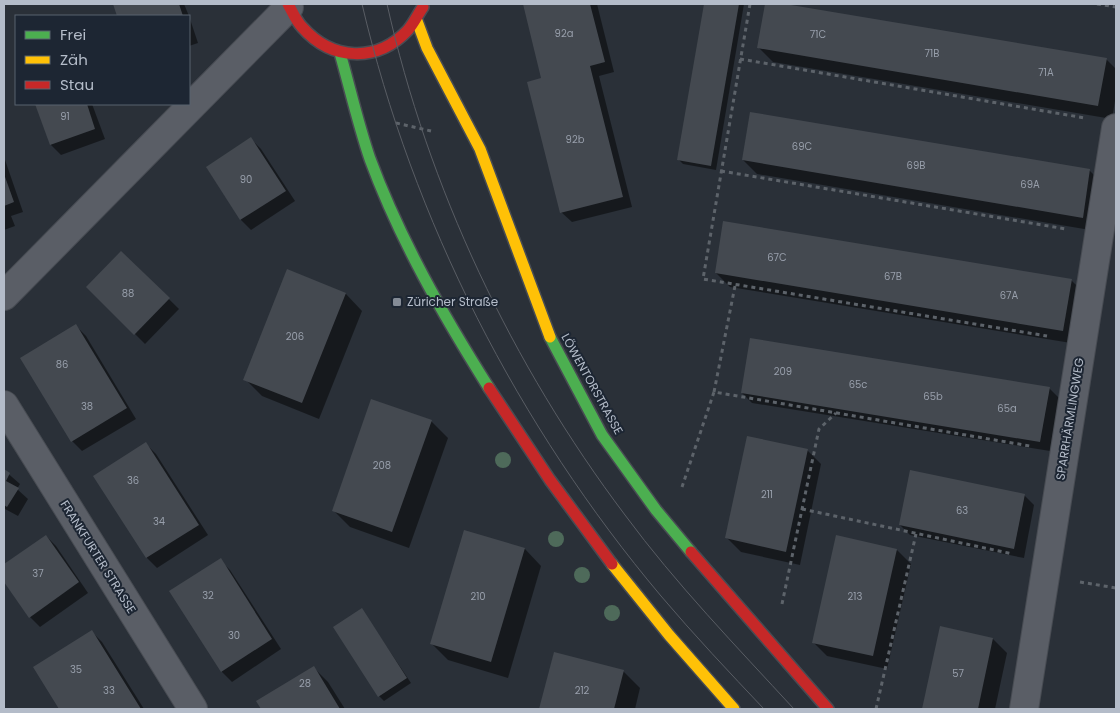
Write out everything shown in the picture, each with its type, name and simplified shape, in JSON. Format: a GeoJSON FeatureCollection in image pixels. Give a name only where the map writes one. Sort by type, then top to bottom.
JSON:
{"type":"FeatureCollection","features":[{"type":"Feature","properties":{"kind":"main road"},"geometry":{"type":"LineString","coordinates":[[288,5],[306,32],[325,46],[340,53],[357,56],[374,54],[396,44],[416,21],[425,4]]}},
{"type":"Feature","properties":{"kind":"main road","name":"LÖWENTORSTRASSE"},"geometry":{"type":"LineString","coordinates":[[416,21],[427,48],[480,149],[545,327],[602,435],[656,510],[729,598],[828,709]]}},
{"type":"Feature","properties":{"kind":"main road"},"geometry":{"type":"LineString","coordinates":[[340,53],[371,160],[409,246],[440,307],[472,361],[532,457],[604,556],[679,649],[734,709]]}},
{"type":"Feature","properties":{"kind":"street"},"geometry":{"type":"LineString","coordinates":[[4,296],[288,5]]}},
{"type":"Feature","properties":{"kind":"street","name":"SPARRHÄRMLINGWEG"},"geometry":{"type":"LineString","coordinates":[[1024,709],[1116,128]]}},
{"type":"Feature","properties":{"kind":"street","name":"FRANKFURTER STRASSE"},"geometry":{"type":"LineString","coordinates":[[4,405],[193,709]]}},
{"type":"Feature","properties":{"kind":"path"},"geometry":{"type":"LineString","coordinates":[[750,4],[703,280],[1082,342]]}},
{"type":"Feature","properties":{"kind":"path"},"geometry":{"type":"LineString","coordinates":[[1097,4],[1116,7]]}},
{"type":"Feature","properties":{"kind":"path"},"geometry":{"type":"LineString","coordinates":[[740,59],[1087,119]]}},
{"type":"Feature","properties":{"kind":"path"},"geometry":{"type":"LineString","coordinates":[[387,120],[437,133]]}},
{"type":"Feature","properties":{"kind":"path"},"geometry":{"type":"LineString","coordinates":[[721,171],[1099,235]]}},
{"type":"Feature","properties":{"kind":"path"},"geometry":{"type":"LineString","coordinates":[[682,488],[714,392],[735,286]]}},
{"type":"Feature","properties":{"kind":"path"},"geometry":{"type":"LineString","coordinates":[[714,392],[1065,452]]}},
{"type":"Feature","properties":{"kind":"path"},"geometry":{"type":"LineString","coordinates":[[781,605],[820,429],[836,412]]}},
{"type":"Feature","properties":{"kind":"path"},"geometry":{"type":"LineString","coordinates":[[802,509],[1048,562]]}},
{"type":"Feature","properties":{"kind":"path"},"geometry":{"type":"LineString","coordinates":[[876,709],[916,534]]}},
{"type":"Feature","properties":{"kind":"building"},"geometry":{"type":"Polygon","coordinates":[[[113,4],[179,4],[183,15],[117,15],[113,4]]]}},
{"type":"Feature","properties":{"kind":"building"},"geometry":{"type":"Polygon","coordinates":[[[523,4],[590,4],[605,62],[590,66],[623,197],[560,213],[527,82],[541,78],[523,4]]]}},
{"type":"Feature","properties":{"kind":"building"},"geometry":{"type":"Polygon","coordinates":[[[704,4],[739,4],[711,166],[677,160],[704,4]]]}},
{"type":"Feature","properties":{"kind":"building"},"geometry":{"type":"Polygon","coordinates":[[[765,4],[785,4],[1107,58],[1098,106],[757,48],[765,4]]]}},
{"type":"Feature","properties":{"kind":"building"},"geometry":{"type":"Polygon","coordinates":[[[35,105],[87,105],[95,129],[50,145],[35,105]]]}},
{"type":"Feature","properties":{"kind":"building"},"geometry":{"type":"Polygon","coordinates":[[[750,112],[1090,169],[1083,218],[742,160],[750,112]]]}},
{"type":"Feature","properties":{"kind":"building"},"geometry":{"type":"Polygon","coordinates":[[[251,137],[286,191],[240,220],[206,167],[251,137]]]}},
{"type":"Feature","properties":{"kind":"building"},"geometry":{"type":"Polygon","coordinates":[[[4,174],[14,202],[4,206],[4,174]]]}},
{"type":"Feature","properties":{"kind":"building"},"geometry":{"type":"Polygon","coordinates":[[[723,221],[1072,279],[1063,331],[715,273],[723,221]]]}},
{"type":"Feature","properties":{"kind":"building"},"geometry":{"type":"Polygon","coordinates":[[[121,251],[170,298],[134,335],[86,287],[121,251]]]}},
{"type":"Feature","properties":{"kind":"building"},"geometry":{"type":"Polygon","coordinates":[[[287,269],[346,293],[302,403],[243,380],[287,269]]]}},
{"type":"Feature","properties":{"kind":"building"},"geometry":{"type":"Polygon","coordinates":[[[76,324],[127,408],[71,442],[20,358],[76,324]]]}},
{"type":"Feature","properties":{"kind":"building"},"geometry":{"type":"Polygon","coordinates":[[[750,338],[1050,387],[1040,442],[741,393],[750,338]]]}},
{"type":"Feature","properties":{"kind":"building"},"geometry":{"type":"Polygon","coordinates":[[[371,399],[432,420],[392,532],[332,511],[371,399]]]}},
{"type":"Feature","properties":{"kind":"building"},"geometry":{"type":"Polygon","coordinates":[[[747,436],[808,449],[786,552],[725,538],[747,436]]]}},
{"type":"Feature","properties":{"kind":"building"},"geometry":{"type":"Polygon","coordinates":[[[146,442],[199,525],[146,558],[93,476],[146,442]]]}},
{"type":"Feature","properties":{"kind":"building"},"geometry":{"type":"Polygon","coordinates":[[[4,469],[10,473],[6,481],[19,488],[7,507],[4,505],[4,469]]]}},
{"type":"Feature","properties":{"kind":"building"},"geometry":{"type":"Polygon","coordinates":[[[910,470],[1025,494],[1014,549],[899,525],[910,470]]]}},
{"type":"Feature","properties":{"kind":"building"},"geometry":{"type":"Polygon","coordinates":[[[464,530],[525,548],[491,662],[430,644],[464,530]]]}},
{"type":"Feature","properties":{"kind":"building"},"geometry":{"type":"Polygon","coordinates":[[[46,535],[79,582],[29,618],[4,582],[4,564],[46,535]]]}},
{"type":"Feature","properties":{"kind":"building"},"geometry":{"type":"Polygon","coordinates":[[[836,535],[897,549],[873,656],[812,643],[836,535]]]}},
{"type":"Feature","properties":{"kind":"building"},"geometry":{"type":"Polygon","coordinates":[[[221,558],[272,639],[221,672],[169,591],[221,558]]]}},
{"type":"Feature","properties":{"kind":"building"},"geometry":{"type":"Polygon","coordinates":[[[362,608],[407,678],[378,697],[333,627],[362,608]]]}},
{"type":"Feature","properties":{"kind":"building"},"geometry":{"type":"Polygon","coordinates":[[[940,626],[993,638],[978,709],[922,709],[940,626]]]}},
{"type":"Feature","properties":{"kind":"building"},"geometry":{"type":"Polygon","coordinates":[[[92,630],[141,709],[59,709],[33,667],[92,630]]]}},
{"type":"Feature","properties":{"kind":"building"},"geometry":{"type":"Polygon","coordinates":[[[554,652],[624,670],[614,709],[539,709],[554,652]]]}},
{"type":"Feature","properties":{"kind":"building"},"geometry":{"type":"Polygon","coordinates":[[[314,666],[340,709],[261,709],[256,701],[314,666]]]}},
{"type":"Feature","properties":{"kind":"tram line"},"geometry":{"type":"LineString","coordinates":[[362,4],[384,85],[410,164],[441,242],[477,318],[517,391],[561,462],[609,531],[673,611],[764,709]]}},
{"type":"Feature","properties":{"kind":"tram line"},"geometry":{"type":"LineString","coordinates":[[387,4],[404,73],[451,207],[479,272],[511,336],[546,398],[584,458],[645,541],[707,614],[794,709]]}},
{"type":"Feature","properties":{"kind":"traffic: fast"},"geometry":{"type":"LineString","coordinates":[[340,53],[370,159],[395,219],[439,305],[489,388]]}},
{"type":"Feature","properties":{"kind":"traffic: fast"},"geometry":{"type":"LineString","coordinates":[[550,337],[602,435],[656,510],[691,552]]}},
{"type":"Feature","properties":{"kind":"traffic: slow"},"geometry":{"type":"LineString","coordinates":[[417,21],[427,48],[480,149],[550,337]]}},
{"type":"Feature","properties":{"kind":"traffic: slow"},"geometry":{"type":"LineString","coordinates":[[612,564],[669,635],[734,709]]}},
{"type":"Feature","properties":{"kind":"traffic: jam"},"geometry":{"type":"LineString","coordinates":[[288,4],[300,25],[314,38],[341,52],[355,54],[369,53],[396,41],[408,30],[423,7]]}},
{"type":"Feature","properties":{"kind":"traffic: jam"},"geometry":{"type":"LineString","coordinates":[[489,388],[550,480],[612,564]]}},
{"type":"Feature","properties":{"kind":"traffic: jam"},"geometry":{"type":"LineString","coordinates":[[691,552],[828,709]]}},
{"type":"Feature","properties":{"kind":"place","name":"Züricher Straße"},"geometry":{"type":"Point","coordinates":[397,302]}}]}
